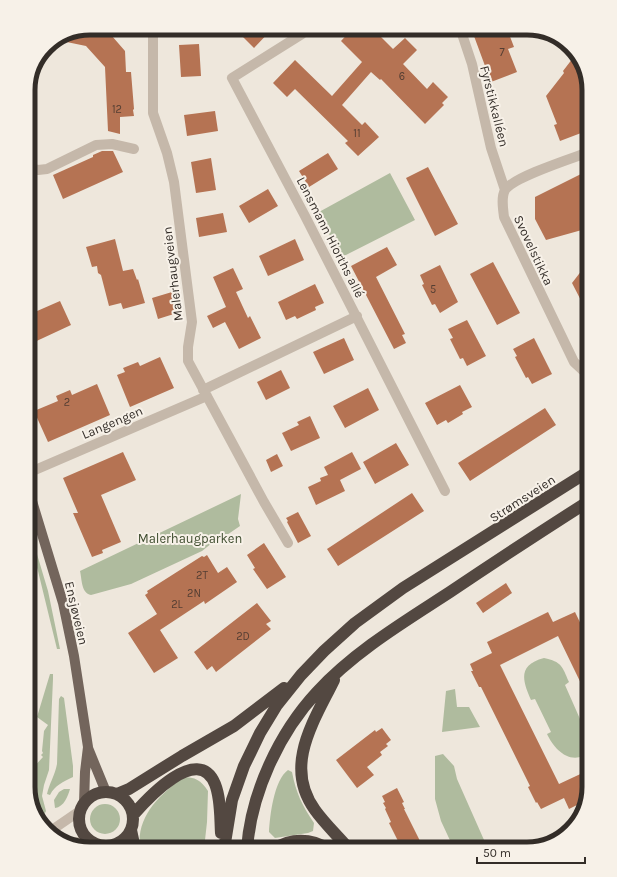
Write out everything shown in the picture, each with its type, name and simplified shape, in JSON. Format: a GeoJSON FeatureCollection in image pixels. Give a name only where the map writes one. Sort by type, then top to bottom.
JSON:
{"type":"FeatureCollection","features":[{"type":"Feature","properties":{"kind":"highway","name":"Strømsveien"},"geometry":{"type":"LineString","coordinates":[[301,674],[324,651],[355,624],[403,588],[469,548],[582,475]]}},
{"type":"Feature","properties":{"kind":"highway"},"geometry":{"type":"LineString","coordinates":[[248,842],[250,822],[266,771],[297,717],[317,692],[338,671],[372,643],[582,506]]}},
{"type":"Feature","properties":{"kind":"highway"},"geometry":{"type":"LineString","coordinates":[[338,671],[308,732],[302,751],[301,770],[303,786],[311,804],[325,823],[343,842]]}},
{"type":"Feature","properties":{"kind":"highway"},"geometry":{"type":"LineString","coordinates":[[91,841],[82,830],[80,816],[83,807],[94,795],[129,789],[234,726],[301,674]]}},
{"type":"Feature","properties":{"kind":"highway"},"geometry":{"type":"LineString","coordinates":[[224,842],[232,800],[244,766],[260,733],[277,705],[301,674]]}},
{"type":"Feature","properties":{"kind":"highway"},"geometry":{"type":"LineString","coordinates":[[133,816],[142,804],[177,775],[188,770],[203,772],[212,779],[217,789],[222,842]]}},
{"type":"Feature","properties":{"kind":"highway"},"geometry":{"type":"LineString","coordinates":[[112,793],[128,802],[133,816],[132,826],[127,836],[120,842]]}},
{"type":"Feature","properties":{"kind":"highway"},"geometry":{"type":"LineString","coordinates":[[130,830],[133,842]]}},
{"type":"Feature","properties":{"kind":"highway"},"geometry":{"type":"LineString","coordinates":[[288,842],[313,842]]}},
{"type":"Feature","properties":{"kind":"main road","name":"Ensjøveien"},"geometry":{"type":"LineString","coordinates":[[35,512],[62,603],[74,656],[88,747],[83,807]]}},
{"type":"Feature","properties":{"kind":"main road","name":"Ensjøveien"},"geometry":{"type":"LineString","coordinates":[[88,747],[112,793]]}},
{"type":"Feature","properties":{"kind":"street","name":"Malerhaugveien"},"geometry":{"type":"LineString","coordinates":[[153,35],[153,112],[167,153],[174,182],[192,322],[188,347],[188,361],[264,502],[288,543]]}},
{"type":"Feature","properties":{"kind":"street","name":"Lensmann Hiorths allé"},"geometry":{"type":"LineString","coordinates":[[300,35],[232,78],[357,316],[445,491]]}},
{"type":"Feature","properties":{"kind":"street","name":"Fyrstikkalléen"},"geometry":{"type":"LineString","coordinates":[[462,35],[472,64],[491,148],[505,190]]}},
{"type":"Feature","properties":{"kind":"street"},"geometry":{"type":"LineString","coordinates":[[35,169],[47,169],[96,145],[112,144],[134,149]]}},
{"type":"Feature","properties":{"kind":"street"},"geometry":{"type":"LineString","coordinates":[[505,190],[517,180],[582,155]]}},
{"type":"Feature","properties":{"kind":"street","name":"Svovelstikka"},"geometry":{"type":"LineString","coordinates":[[505,190],[502,203],[504,217],[574,362],[582,369]]}},
{"type":"Feature","properties":{"kind":"street","name":"Langengen"},"geometry":{"type":"LineString","coordinates":[[35,470],[205,393],[357,316]]}},
{"type":"Feature","properties":{"kind":"street"},"geometry":{"type":"LineString","coordinates":[[54,828],[83,807]]}},
{"type":"Feature","properties":{"kind":"street"},"geometry":{"type":"LineString","coordinates":[[84,842],[91,841]]}},
{"type":"Feature","properties":{"kind":"green space"},"geometry":{"type":"Polygon","coordinates":[[[390,173],[415,220],[340,258],[319,212],[390,173]]]}},
{"type":"Feature","properties":{"kind":"green space","name":"Malerhaugparken"},"geometry":{"type":"Polygon","coordinates":[[[241,494],[238,519],[240,526],[221,539],[217,539],[202,551],[131,584],[91,595],[85,592],[82,585],[80,571],[241,494]]]}},
{"type":"Feature","properties":{"kind":"green space"},"geometry":{"type":"Polygon","coordinates":[[[35,547],[48,591],[60,649],[57,649],[35,561],[35,547]]]}},
{"type":"Feature","properties":{"kind":"green space"},"geometry":{"type":"Polygon","coordinates":[[[544,658],[555,661],[563,668],[569,682],[565,685],[580,719],[582,718],[582,757],[577,758],[566,756],[557,749],[547,734],[551,732],[535,699],[531,700],[524,680],[526,669],[536,661],[544,658]]]}},
{"type":"Feature","properties":{"kind":"green space"},"geometry":{"type":"Polygon","coordinates":[[[50,674],[53,674],[49,770],[42,796],[46,811],[44,815],[39,808],[35,794],[35,766],[43,757],[41,755],[43,753],[44,731],[48,725],[37,717],[50,674]]]}},
{"type":"Feature","properties":{"kind":"green space"},"geometry":{"type":"Polygon","coordinates":[[[455,689],[457,707],[469,707],[480,727],[442,732],[446,691],[455,689]]]}},
{"type":"Feature","properties":{"kind":"green space"},"geometry":{"type":"Polygon","coordinates":[[[61,696],[64,698],[73,766],[73,777],[57,786],[50,795],[47,794],[57,764],[59,699],[61,696]]]}},
{"type":"Feature","properties":{"kind":"green space"},"geometry":{"type":"Polygon","coordinates":[[[443,754],[454,766],[457,779],[485,842],[451,842],[441,821],[435,799],[435,756],[443,754]]]}},
{"type":"Feature","properties":{"kind":"green space"},"geometry":{"type":"Polygon","coordinates":[[[288,770],[292,772],[300,799],[314,823],[313,831],[275,838],[269,832],[270,817],[279,782],[288,770]]]}},
{"type":"Feature","properties":{"kind":"green space"},"geometry":{"type":"Polygon","coordinates":[[[183,777],[197,780],[203,784],[208,791],[205,842],[140,842],[142,826],[146,817],[158,799],[183,777]]]}},
{"type":"Feature","properties":{"kind":"green space"},"geometry":{"type":"Polygon","coordinates":[[[64,789],[70,789],[67,798],[61,806],[55,808],[54,800],[59,792],[64,789]]]}},
{"type":"Feature","properties":{"kind":"green space"},"geometry":{"type":"Polygon","coordinates":[[[105,804],[116,808],[120,819],[116,830],[105,834],[94,830],[90,819],[94,808],[105,804]]]}},
{"type":"Feature","properties":{"kind":"building"},"geometry":{"type":"Polygon","coordinates":[[[111,35],[125,51],[126,72],[131,72],[134,116],[120,117],[120,134],[108,131],[105,67],[86,46],[64,41],[79,36],[111,35]]]}},
{"type":"Feature","properties":{"kind":"building"},"geometry":{"type":"Polygon","coordinates":[[[241,35],[266,35],[254,48],[241,35]]]}},
{"type":"Feature","properties":{"kind":"building"},"geometry":{"type":"Polygon","coordinates":[[[347,35],[379,35],[393,49],[405,38],[417,50],[403,64],[427,89],[433,82],[448,97],[442,103],[444,105],[425,124],[381,79],[380,80],[371,72],[342,105],[362,125],[365,122],[379,137],[358,156],[345,143],[348,141],[295,89],[287,97],[273,83],[295,60],[332,96],[362,62],[341,41],[347,35]]]}},
{"type":"Feature","properties":{"kind":"building"},"geometry":{"type":"Polygon","coordinates":[[[474,35],[509,35],[514,47],[508,49],[517,72],[491,82],[474,35]]]}},
{"type":"Feature","properties":{"kind":"building"},"geometry":{"type":"Polygon","coordinates":[[[199,44],[201,76],[181,77],[179,45],[199,44]]]}},
{"type":"Feature","properties":{"kind":"building"},"geometry":{"type":"Polygon","coordinates":[[[572,59],[578,69],[582,83],[582,133],[560,141],[554,125],[557,124],[546,96],[564,73],[563,71],[572,59]]]}},
{"type":"Feature","properties":{"kind":"building"},"geometry":{"type":"Polygon","coordinates":[[[215,111],[218,131],[187,136],[184,115],[215,111]]]}},
{"type":"Feature","properties":{"kind":"building"},"geometry":{"type":"Polygon","coordinates":[[[102,151],[113,151],[123,172],[63,199],[53,175],[93,157],[93,155],[102,151]]]}},
{"type":"Feature","properties":{"kind":"building"},"geometry":{"type":"Polygon","coordinates":[[[328,153],[338,169],[309,187],[299,171],[328,153]]]}},
{"type":"Feature","properties":{"kind":"building"},"geometry":{"type":"Polygon","coordinates":[[[211,158],[216,190],[196,193],[191,162],[211,158]]]}},
{"type":"Feature","properties":{"kind":"building"},"geometry":{"type":"Polygon","coordinates":[[[428,167],[458,224],[435,236],[406,178],[428,167]]]}},
{"type":"Feature","properties":{"kind":"building"},"geometry":{"type":"Polygon","coordinates":[[[582,174],[582,230],[546,240],[535,219],[535,197],[582,174]]]}},
{"type":"Feature","properties":{"kind":"building"},"geometry":{"type":"Polygon","coordinates":[[[268,189],[278,206],[249,223],[239,206],[268,189]]]}},
{"type":"Feature","properties":{"kind":"building"},"geometry":{"type":"Polygon","coordinates":[[[223,213],[227,232],[199,237],[196,218],[223,213]]]}},
{"type":"Feature","properties":{"kind":"building"},"geometry":{"type":"Polygon","coordinates":[[[115,239],[123,271],[133,269],[137,280],[138,279],[145,303],[123,309],[121,303],[109,306],[101,275],[98,273],[97,266],[92,267],[86,247],[115,239]]]}},
{"type":"Feature","properties":{"kind":"building"},"geometry":{"type":"Polygon","coordinates":[[[295,239],[304,260],[268,276],[259,256],[295,239]]]}},
{"type":"Feature","properties":{"kind":"building"},"geometry":{"type":"Polygon","coordinates":[[[387,247],[397,265],[376,277],[405,334],[402,335],[406,343],[394,349],[351,266],[387,247]]]}},
{"type":"Feature","properties":{"kind":"building"},"geometry":{"type":"Polygon","coordinates":[[[493,262],[520,313],[497,325],[470,274],[493,262]]]}},
{"type":"Feature","properties":{"kind":"building"},"geometry":{"type":"Polygon","coordinates":[[[440,265],[458,302],[440,313],[435,304],[432,305],[422,285],[424,284],[420,275],[440,265]]]}},
{"type":"Feature","properties":{"kind":"building"},"geometry":{"type":"Polygon","coordinates":[[[233,268],[243,289],[236,292],[248,318],[250,316],[261,338],[239,349],[225,322],[213,328],[207,316],[226,307],[213,277],[233,268]]]}},
{"type":"Feature","properties":{"kind":"building"},"geometry":{"type":"Polygon","coordinates":[[[582,270],[582,302],[572,283],[582,270]]]}},
{"type":"Feature","properties":{"kind":"building"},"geometry":{"type":"Polygon","coordinates":[[[315,284],[324,303],[315,307],[316,310],[297,319],[295,316],[286,320],[278,302],[315,284]]]}},
{"type":"Feature","properties":{"kind":"building"},"geometry":{"type":"Polygon","coordinates":[[[172,292],[177,313],[158,319],[152,298],[172,292]]]}},
{"type":"Feature","properties":{"kind":"building"},"geometry":{"type":"Polygon","coordinates":[[[60,301],[71,325],[35,342],[35,312],[60,301]]]}},
{"type":"Feature","properties":{"kind":"building"},"geometry":{"type":"Polygon","coordinates":[[[467,320],[486,356],[467,366],[463,358],[460,359],[450,339],[453,338],[448,329],[467,320]]]}},
{"type":"Feature","properties":{"kind":"building"},"geometry":{"type":"Polygon","coordinates":[[[344,338],[354,360],[324,374],[313,352],[344,338]]]}},
{"type":"Feature","properties":{"kind":"building"},"geometry":{"type":"Polygon","coordinates":[[[534,338],[552,374],[532,384],[528,377],[526,378],[515,357],[517,356],[513,349],[534,338]]]}},
{"type":"Feature","properties":{"kind":"building"},"geometry":{"type":"Polygon","coordinates":[[[160,357],[174,388],[130,407],[117,375],[125,372],[123,368],[138,362],[140,366],[160,357]]]}},
{"type":"Feature","properties":{"kind":"building"},"geometry":{"type":"Polygon","coordinates":[[[281,370],[290,388],[266,400],[257,382],[281,370]]]}},
{"type":"Feature","properties":{"kind":"building"},"geometry":{"type":"Polygon","coordinates":[[[97,384],[110,415],[48,442],[35,411],[58,401],[56,396],[70,390],[72,395],[97,384]]]}},
{"type":"Feature","properties":{"kind":"building"},"geometry":{"type":"Polygon","coordinates":[[[460,385],[472,407],[462,412],[463,414],[448,423],[446,420],[437,425],[425,403],[460,385]]]}},
{"type":"Feature","properties":{"kind":"building"},"geometry":{"type":"Polygon","coordinates":[[[368,388],[379,410],[345,428],[333,406],[368,388]]]}},
{"type":"Feature","properties":{"kind":"building"},"geometry":{"type":"Polygon","coordinates":[[[545,408],[556,425],[470,481],[458,463],[545,408]]]}},
{"type":"Feature","properties":{"kind":"building"},"geometry":{"type":"Polygon","coordinates":[[[310,416],[320,438],[291,451],[282,433],[299,425],[297,422],[310,416]]]}},
{"type":"Feature","properties":{"kind":"building"},"geometry":{"type":"Polygon","coordinates":[[[396,443],[409,465],[375,484],[363,462],[396,443]]]}},
{"type":"Feature","properties":{"kind":"building"},"geometry":{"type":"Polygon","coordinates":[[[123,452],[136,480],[101,495],[121,542],[102,550],[103,553],[92,557],[73,513],[78,513],[63,478],[123,452]]]}},
{"type":"Feature","properties":{"kind":"building"},"geometry":{"type":"Polygon","coordinates":[[[352,452],[361,469],[340,480],[345,491],[316,505],[308,487],[321,481],[320,478],[328,475],[324,467],[352,452]]]}},
{"type":"Feature","properties":{"kind":"building"},"geometry":{"type":"Polygon","coordinates":[[[277,454],[283,466],[271,472],[266,460],[277,454]]]}},
{"type":"Feature","properties":{"kind":"building"},"geometry":{"type":"Polygon","coordinates":[[[412,493],[424,511],[338,566],[327,549],[412,493]]]}},
{"type":"Feature","properties":{"kind":"building"},"geometry":{"type":"Polygon","coordinates":[[[298,512],[311,536],[298,543],[286,518],[298,512]]]}},
{"type":"Feature","properties":{"kind":"building"},"geometry":{"type":"Polygon","coordinates":[[[264,543],[286,577],[267,589],[253,569],[255,568],[247,555],[264,543]]]}},
{"type":"Feature","properties":{"kind":"building"},"geometry":{"type":"Polygon","coordinates":[[[207,555],[218,573],[227,567],[237,582],[205,604],[204,601],[160,630],[178,658],[154,673],[128,633],[157,614],[145,595],[148,593],[147,591],[202,556],[204,557],[207,555]]]}},
{"type":"Feature","properties":{"kind":"building"},"geometry":{"type":"Polygon","coordinates":[[[506,583],[512,593],[483,613],[476,603],[506,583]]]}},
{"type":"Feature","properties":{"kind":"building"},"geometry":{"type":"Polygon","coordinates":[[[257,603],[271,621],[266,624],[271,629],[216,672],[212,666],[207,670],[194,652],[257,603]]]}},
{"type":"Feature","properties":{"kind":"building"},"geometry":{"type":"Polygon","coordinates":[[[548,612],[553,622],[575,612],[582,626],[582,686],[558,636],[500,665],[559,784],[582,773],[582,794],[579,804],[569,809],[564,798],[541,809],[537,802],[536,803],[528,787],[530,786],[481,687],[479,687],[471,671],[473,671],[470,664],[492,653],[487,642],[548,612]]]}},
{"type":"Feature","properties":{"kind":"building"},"geometry":{"type":"Polygon","coordinates":[[[382,728],[391,740],[386,744],[388,746],[380,752],[382,755],[367,767],[374,775],[357,788],[336,760],[375,730],[376,732],[382,728]]]}},
{"type":"Feature","properties":{"kind":"building"},"geometry":{"type":"Polygon","coordinates":[[[397,788],[404,802],[402,803],[404,809],[420,842],[398,842],[389,823],[391,822],[385,809],[386,808],[383,803],[385,802],[382,796],[397,788]]]}}]}
